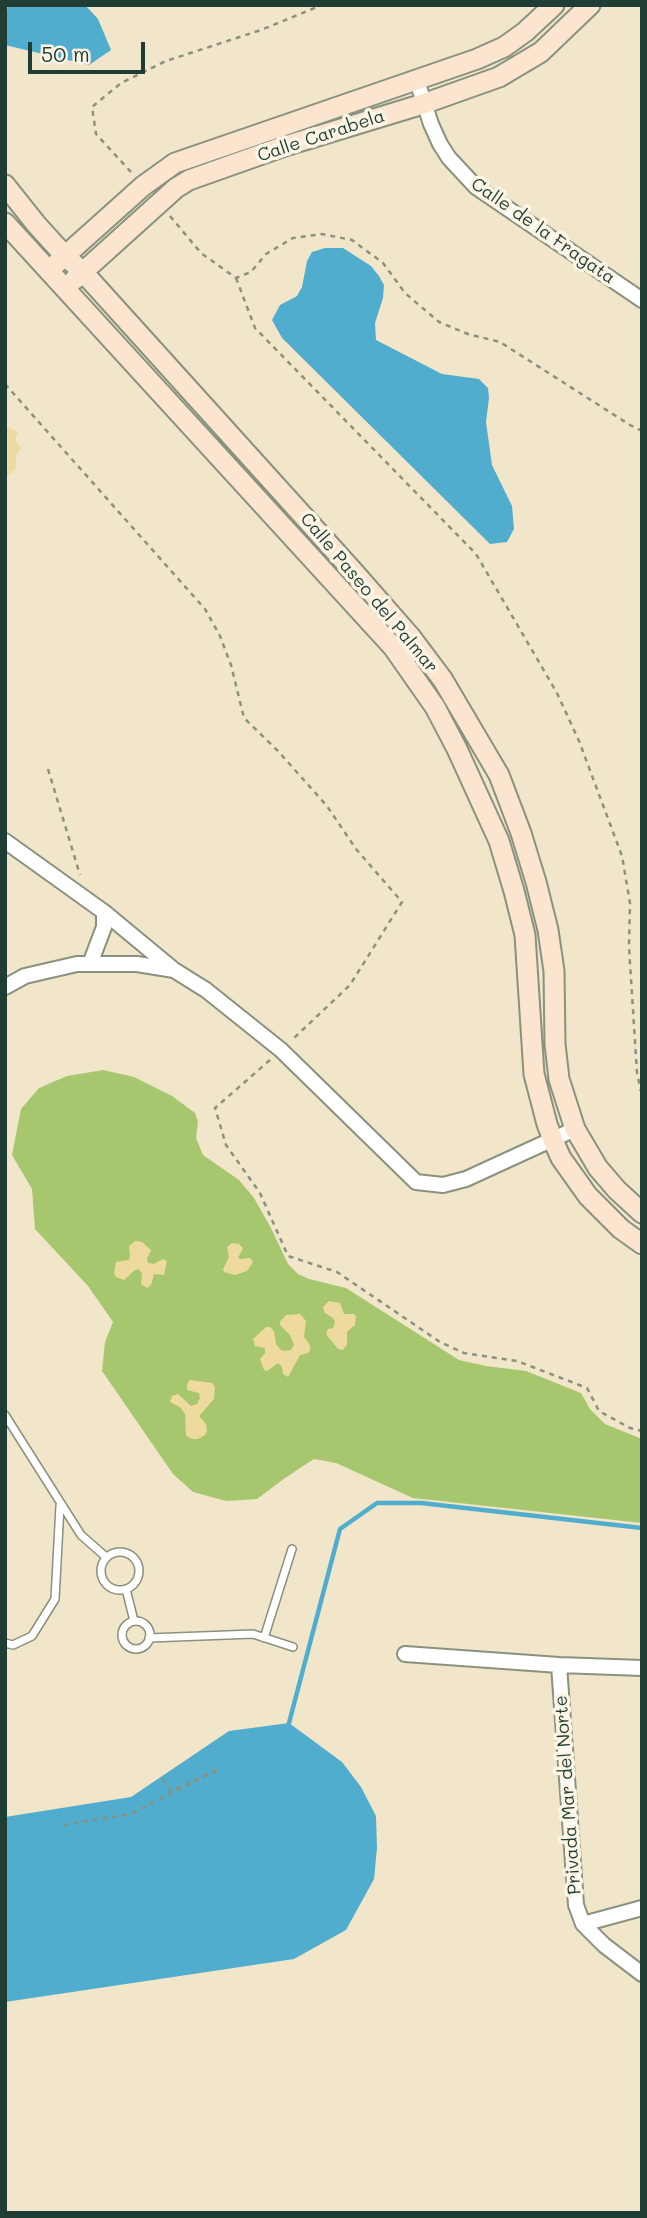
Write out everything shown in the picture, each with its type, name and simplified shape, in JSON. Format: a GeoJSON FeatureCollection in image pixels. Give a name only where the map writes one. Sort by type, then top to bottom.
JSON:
{"type":"FeatureCollection","features":[{"type":"Feature","properties":{"kind":"street","name":"Calle Carabela"},"geometry":{"type":"LineString","coordinates":[[49,270],[142,186],[175,163],[477,59],[504,47],[554,5]]}},
{"type":"Feature","properties":{"kind":"street","name":"Calle Carabela"},"geometry":{"type":"LineString","coordinates":[[65,288],[176,188],[206,173],[423,104],[516,68],[541,52],[590,5]]}},
{"type":"Feature","properties":{"kind":"street","name":"Calle de la Fragata"},"geometry":{"type":"LineString","coordinates":[[416,81],[440,144],[476,187],[642,300]]}},
{"type":"Feature","properties":{"kind":"street","name":"Calle Paseo del Palmar"},"geometry":{"type":"LineString","coordinates":[[5,185],[36,224],[83,272],[410,636],[443,680],[499,775],[536,882],[548,930],[554,971],[555,1044],[559,1079],[575,1129],[598,1168],[642,1213]]}},
{"type":"Feature","properties":{"kind":"street","name":"Calle Paseo del Palmar"},"geometry":{"type":"LineString","coordinates":[[5,223],[393,647],[435,707],[499,841],[514,891],[526,947],[534,1074],[553,1140],[588,1196],[621,1229],[642,1244]]}},
{"type":"Feature","properties":{"kind":"street"},"geometry":{"type":"LineString","coordinates":[[5,841],[87,899],[174,970],[206,990],[281,1050],[416,1182],[443,1185],[466,1179],[575,1129]]}},
{"type":"Feature","properties":{"kind":"street"},"geometry":{"type":"LineString","coordinates":[[90,964],[104,927],[104,912]]}},
{"type":"Feature","properties":{"kind":"street"},"geometry":{"type":"LineString","coordinates":[[5,987],[25,976],[77,964],[137,964],[174,970]]}},
{"type":"Feature","properties":{"kind":"street"},"geometry":{"type":"LineString","coordinates":[[405,1654],[642,1668]]}},
{"type":"Feature","properties":{"kind":"street","name":"Privada Mar del Norte"},"geometry":{"type":"LineString","coordinates":[[559,1665],[576,1905],[583,1924]]}},
{"type":"Feature","properties":{"kind":"street"},"geometry":{"type":"LineString","coordinates":[[642,1908],[583,1924],[604,1945],[642,1974]]}},
{"type":"Feature","properties":{"kind":"lane"},"geometry":{"type":"LineString","coordinates":[[5,1415],[81,1535],[106,1557]]}},
{"type":"Feature","properties":{"kind":"lane"},"geometry":{"type":"LineString","coordinates":[[5,1643],[13,1645],[32,1636],[55,1599],[60,1505]]}},
{"type":"Feature","properties":{"kind":"lane"},"geometry":{"type":"LineString","coordinates":[[264,1638],[292,1549]]}},
{"type":"Feature","properties":{"kind":"lane"},"geometry":{"type":"LineString","coordinates":[[122,1551],[136,1560],[138,1577],[126,1589],[109,1587],[102,1578],[101,1566],[111,1553],[122,1551]]}},
{"type":"Feature","properties":{"kind":"lane"},"geometry":{"type":"LineString","coordinates":[[126,1589],[134,1621]]}},
{"type":"Feature","properties":{"kind":"lane"},"geometry":{"type":"LineString","coordinates":[[134,1621],[148,1628],[149,1638],[143,1647],[132,1648],[122,1637],[124,1627],[134,1621]]}},
{"type":"Feature","properties":{"kind":"lane"},"geometry":{"type":"LineString","coordinates":[[149,1638],[253,1634],[293,1647]]}},
{"type":"Feature","properties":{"kind":"path"},"geometry":{"type":"LineString","coordinates":[[142,186],[96,134],[92,107],[121,83],[166,61],[261,30],[322,5]]}},
{"type":"Feature","properties":{"kind":"path"},"geometry":{"type":"LineString","coordinates":[[160,203],[201,253],[236,278],[255,328],[476,554],[557,693],[579,741],[622,856],[630,903],[629,947],[637,1073],[642,1096]]}},
{"type":"Feature","properties":{"kind":"path"},"geometry":{"type":"LineString","coordinates":[[236,278],[251,272],[266,254],[293,238],[322,234],[352,240],[383,263],[405,293],[439,322],[468,334],[500,342],[642,431]]}},
{"type":"Feature","properties":{"kind":"path"},"geometry":{"type":"LineString","coordinates":[[5,384],[205,609],[220,636],[231,665],[244,718],[327,806],[356,849],[402,902],[350,985],[215,1108],[226,1144],[260,1193],[288,1256],[337,1272],[440,1342],[464,1353],[517,1361],[587,1388],[599,1411],[642,1432]]}},
{"type":"Feature","properties":{"kind":"path"},"geometry":{"type":"LineString","coordinates":[[48,769],[87,899]]}},
{"type":"Feature","properties":{"kind":"path"},"geometry":{"type":"LineString","coordinates":[[63,1825],[131,1814],[219,1769],[170,1791],[161,1777]]}},
{"type":"Feature","properties":{"kind":"green space"},"geometry":{"type":"Polygon","coordinates":[[[103,1070],[134,1077],[172,1096],[195,1113],[198,1122],[196,1138],[203,1155],[239,1180],[254,1198],[288,1264],[298,1274],[346,1288],[459,1360],[526,1371],[581,1393],[590,1409],[605,1424],[642,1439],[642,1523],[413,1498],[336,1463],[314,1459],[257,1499],[226,1501],[193,1492],[173,1474],[102,1371],[105,1342],[113,1322],[88,1286],[35,1229],[32,1189],[12,1155],[21,1109],[39,1088],[67,1076],[103,1070]]]}},
{"type":"Feature","properties":{"kind":"sand"},"geometry":{"type":"Polygon","coordinates":[[[9,427],[18,432],[15,440],[21,448],[16,455],[16,468],[7,477],[5,428],[9,427]]]}},
{"type":"Feature","properties":{"kind":"sand"},"geometry":{"type":"Polygon","coordinates":[[[135,1241],[142,1242],[151,1250],[148,1263],[154,1264],[163,1259],[167,1261],[164,1275],[154,1274],[151,1285],[147,1288],[141,1284],[142,1273],[138,1269],[124,1280],[116,1277],[114,1273],[116,1262],[129,1260],[129,1246],[135,1241]]]}},
{"type":"Feature","properties":{"kind":"sand"},"geometry":{"type":"Polygon","coordinates":[[[232,1243],[243,1248],[238,1258],[250,1258],[253,1262],[247,1271],[235,1275],[224,1272],[223,1269],[229,1257],[227,1247],[232,1243]]]}},
{"type":"Feature","properties":{"kind":"sand"},"geometry":{"type":"Polygon","coordinates":[[[329,1301],[340,1303],[344,1314],[356,1316],[355,1325],[347,1332],[347,1345],[343,1350],[338,1349],[326,1334],[335,1322],[325,1313],[323,1307],[329,1301]]]}},
{"type":"Feature","properties":{"kind":"sand"},"geometry":{"type":"Polygon","coordinates":[[[300,1314],[306,1321],[304,1337],[310,1350],[300,1355],[288,1377],[283,1374],[278,1363],[267,1371],[264,1370],[260,1359],[265,1348],[255,1346],[253,1339],[266,1327],[270,1327],[280,1349],[291,1350],[294,1345],[280,1322],[286,1315],[300,1314]]]}},
{"type":"Feature","properties":{"kind":"sand"},"geometry":{"type":"Polygon","coordinates":[[[190,1380],[212,1383],[215,1387],[214,1399],[199,1416],[206,1424],[207,1431],[198,1439],[186,1436],[185,1414],[180,1407],[170,1402],[172,1396],[178,1394],[191,1406],[197,1404],[199,1393],[187,1390],[190,1380]]]}},
{"type":"Feature","properties":{"kind":"water"},"geometry":{"type":"Polygon","coordinates":[[[8,5],[85,5],[98,19],[111,50],[89,65],[5,45],[8,5]]]}},
{"type":"Feature","properties":{"kind":"water"},"geometry":{"type":"Polygon","coordinates":[[[325,248],[343,248],[371,266],[384,285],[375,323],[376,340],[442,374],[479,379],[488,388],[486,422],[492,465],[512,506],[514,529],[507,542],[490,544],[282,338],[272,320],[280,305],[297,296],[312,252],[325,248]]]}},
{"type":"Feature","properties":{"kind":"water"},"geometry":{"type":"Polygon","coordinates":[[[289,1723],[342,1762],[361,1787],[376,1816],[374,1879],[346,1930],[294,1959],[5,2002],[5,1817],[131,1797],[229,1731],[289,1723]]]}},
{"type":"Feature","properties":{"kind":"waterway"},"geometry":{"type":"LineString","coordinates":[[289,1723],[340,1529],[377,1503],[421,1503],[642,1528]]}}]}
